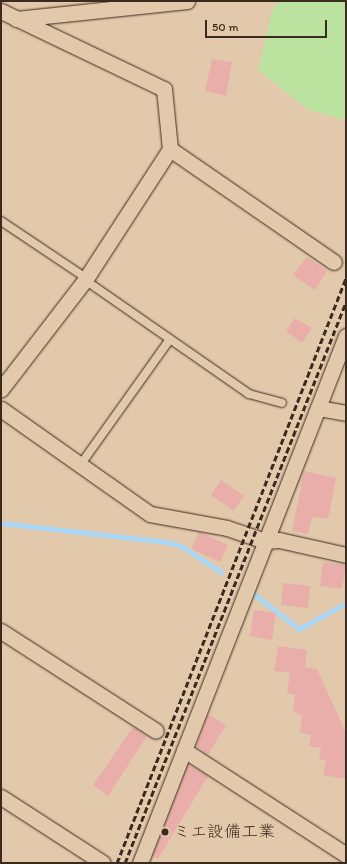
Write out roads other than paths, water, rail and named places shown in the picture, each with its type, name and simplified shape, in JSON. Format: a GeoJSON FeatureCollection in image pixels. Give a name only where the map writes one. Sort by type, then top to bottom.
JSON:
{"type":"FeatureCollection","features":[{"type":"Feature","properties":{"kind":"street"},"geometry":{"type":"LineString","coordinates":[[16,19],[53,8],[187,1]]}},
{"type":"Feature","properties":{"kind":"street"},"geometry":{"type":"LineString","coordinates":[[1,11],[164,89],[170,150],[85,279],[1,390]]}},
{"type":"Feature","properties":{"kind":"street"},"geometry":{"type":"LineString","coordinates":[[170,150],[334,262]]}},
{"type":"Feature","properties":{"kind":"street"},"geometry":{"type":"LineString","coordinates":[[140,863],[346,336]]}},
{"type":"Feature","properties":{"kind":"street"},"geometry":{"type":"LineString","coordinates":[[318,408],[346,412]]}},
{"type":"Feature","properties":{"kind":"street"},"geometry":{"type":"LineString","coordinates":[[1,410],[81,464],[150,514],[228,528],[265,541],[279,540],[346,555]]}},
{"type":"Feature","properties":{"kind":"street"},"geometry":{"type":"LineString","coordinates":[[1,631],[156,731]]}},
{"type":"Feature","properties":{"kind":"street"},"geometry":{"type":"LineString","coordinates":[[184,750],[346,855]]}},
{"type":"Feature","properties":{"kind":"street"},"geometry":{"type":"LineString","coordinates":[[1,797],[103,863]]}},
{"type":"Feature","properties":{"kind":"lane"},"geometry":{"type":"LineString","coordinates":[[1,221],[249,394],[282,403]]}},
{"type":"Feature","properties":{"kind":"lane"},"geometry":{"type":"LineString","coordinates":[[81,464],[170,338]]}},
{"type":"Feature","properties":{"kind":"waterway"},"geometry":{"type":"LineString","coordinates":[[1,523],[167,542],[181,546],[221,572]]}},
{"type":"Feature","properties":{"kind":"waterway"},"geometry":{"type":"LineString","coordinates":[[254,594],[299,629],[346,603]]}},
{"type":"Feature","properties":{"kind":"railway"},"geometry":{"type":"LineString","coordinates":[[117,863],[346,278]]}},
{"type":"Feature","properties":{"kind":"railway"},"geometry":{"type":"LineString","coordinates":[[125,863],[346,302]]}},
{"type":"Feature","properties":{"kind":"place","name":"ミエ設備工業"},"geometry":{"type":"Point","coordinates":[165,832]}}]}
